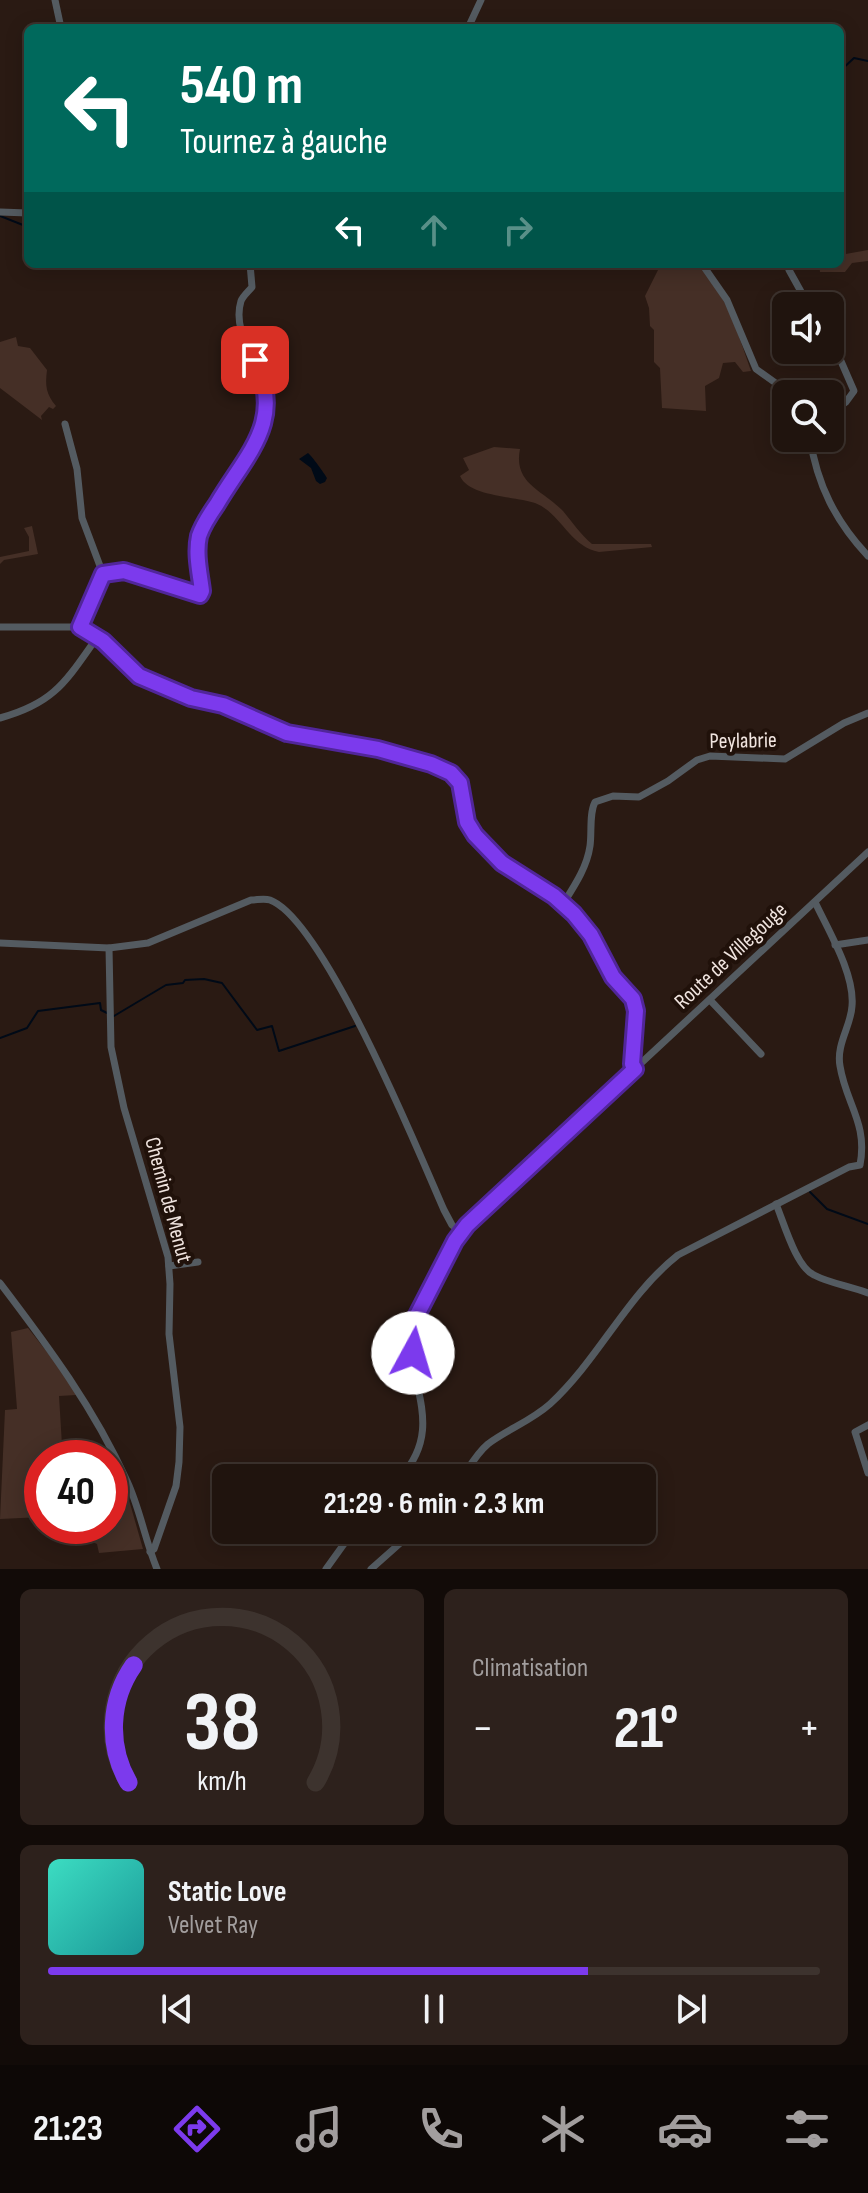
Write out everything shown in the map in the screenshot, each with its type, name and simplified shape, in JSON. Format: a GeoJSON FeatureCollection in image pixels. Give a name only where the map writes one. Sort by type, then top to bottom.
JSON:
{"type":"FeatureCollection","features":[{"type":"Feature","properties":{"kind":"street"},"geometry":{"type":"LineString","coordinates":[[55,0],[60,24]]}},
{"type":"Feature","properties":{"kind":"street"},"geometry":{"type":"LineString","coordinates":[[470,24],[481,0]]}},
{"type":"Feature","properties":{"kind":"street"},"geometry":{"type":"LineString","coordinates":[[0,212],[24,213]]}},
{"type":"Feature","properties":{"kind":"street"},"geometry":{"type":"LineString","coordinates":[[103,574],[124,571],[196,595],[202,591],[199,537],[229,482],[251,451],[267,411],[265,383],[240,320],[240,303],[252,287],[250,268]]}},
{"type":"Feature","properties":{"kind":"street"},"geometry":{"type":"LineString","coordinates":[[705,268],[727,300],[756,369],[772,380]]}},
{"type":"Feature","properties":{"kind":"street"},"geometry":{"type":"LineString","coordinates":[[789,270],[801,292]]}},
{"type":"Feature","properties":{"kind":"street"},"geometry":{"type":"LineString","coordinates":[[842,364],[854,391],[844,404]]}},
{"type":"Feature","properties":{"kind":"street"},"geometry":{"type":"LineString","coordinates":[[65,424],[77,469],[82,518],[103,574],[80,627]]}},
{"type":"Feature","properties":{"kind":"street"},"geometry":{"type":"LineString","coordinates":[[813,452],[821,485],[835,515],[868,556]]}},
{"type":"Feature","properties":{"kind":"street"},"geometry":{"type":"LineString","coordinates":[[0,627],[80,627],[98,636],[139,676],[169,690],[223,705],[287,733],[367,747],[431,764],[451,773],[460,783],[467,822],[475,835],[502,863],[563,904],[591,935],[613,977],[633,999],[636,1011],[632,1064],[635,1069]]}},
{"type":"Feature","properties":{"kind":"street"},"geometry":{"type":"LineString","coordinates":[[0,718],[49,698],[98,636]]}},
{"type":"Feature","properties":{"kind":"street","name":"Peylabrie"},"geometry":{"type":"LineString","coordinates":[[563,904],[578,880],[588,855],[595,802],[613,796],[639,797],[668,781],[691,763],[710,756],[785,759],[868,713]]}},
{"type":"Feature","properties":{"kind":"street","name":"Route de Villegouge"},"geometry":{"type":"LineString","coordinates":[[412,1464],[418,1451],[423,1422],[412,1341],[413,1325],[461,1233],[868,852]]}},
{"type":"Feature","properties":{"kind":"street"},"geometry":{"type":"LineString","coordinates":[[0,943],[109,948],[148,943],[251,900],[268,899],[278,905],[309,938],[338,981],[444,1210],[452,1225],[461,1233]]}},
{"type":"Feature","properties":{"kind":"street"},"geometry":{"type":"LineString","coordinates":[[473,1464],[488,1444],[527,1422],[550,1403],[582,1370],[658,1271],[678,1255],[849,1167],[864,1166],[865,1128],[839,1062],[852,1010],[852,997],[835,945],[815,902]]}},
{"type":"Feature","properties":{"kind":"street"},"geometry":{"type":"LineString","coordinates":[[835,945],[868,940]]}},
{"type":"Feature","properties":{"kind":"street","name":"Chemin de Menut"},"geometry":{"type":"LineString","coordinates":[[109,948],[111,1047],[124,1108],[159,1220],[169,1266],[169,1334],[180,1427],[179,1462],[173,1497],[154,1549],[150,1552]]}},
{"type":"Feature","properties":{"kind":"street"},"geometry":{"type":"LineString","coordinates":[[710,1000],[761,1054]]}},
{"type":"Feature","properties":{"kind":"street"},"geometry":{"type":"LineString","coordinates":[[776,1204],[807,1271],[868,1293]]}},
{"type":"Feature","properties":{"kind":"street"},"geometry":{"type":"LineString","coordinates":[[169,1266],[198,1262]]}},
{"type":"Feature","properties":{"kind":"street"},"geometry":{"type":"LineString","coordinates":[[0,1283],[79,1391],[129,1485],[157,1569]]}},
{"type":"Feature","properties":{"kind":"street"},"geometry":{"type":"LineString","coordinates":[[868,1425],[855,1432],[868,1473]]}},
{"type":"Feature","properties":{"kind":"street"},"geometry":{"type":"LineString","coordinates":[[326,1569],[344,1544]]}},
{"type":"Feature","properties":{"kind":"street"},"geometry":{"type":"LineString","coordinates":[[371,1569],[399,1544]]}},
{"type":"Feature","properties":{"kind":"shaded area"},"geometry":{"type":"Polygon","coordinates":[[[868,250],[868,261],[852,263],[845,272],[820,272],[820,268],[844,268],[844,254],[868,250]]]}},
{"type":"Feature","properties":{"kind":"shaded area"},"geometry":{"type":"Polygon","coordinates":[[[659,268],[701,268],[724,301],[751,371],[743,372],[735,362],[723,363],[719,378],[705,386],[706,411],[662,408],[660,368],[654,362],[654,330],[650,326],[645,296],[659,268]]]}},
{"type":"Feature","properties":{"kind":"shaded area"},"geometry":{"type":"Polygon","coordinates":[[[16,337],[18,346],[30,348],[47,370],[47,390],[56,406],[53,409],[49,407],[41,416],[42,420],[0,388],[0,342],[16,337]]]}},
{"type":"Feature","properties":{"kind":"shaded area"},"geometry":{"type":"Polygon","coordinates":[[[494,447],[520,449],[519,461],[525,478],[563,511],[592,544],[651,544],[652,547],[599,552],[589,549],[552,514],[535,503],[482,492],[465,483],[460,476],[469,470],[463,458],[494,447]]]}},
{"type":"Feature","properties":{"kind":"shaded area"},"geometry":{"type":"Polygon","coordinates":[[[308,453],[327,478],[325,482],[320,484],[316,481],[311,468],[299,459],[308,453]]]}},
{"type":"Feature","properties":{"kind":"shaded area"},"geometry":{"type":"Polygon","coordinates":[[[32,526],[38,554],[4,560],[0,564],[0,557],[29,551],[29,537],[24,528],[32,526]]]}},
{"type":"Feature","properties":{"kind":"shaded area"},"geometry":{"type":"Polygon","coordinates":[[[28,1328],[66,1376],[76,1395],[59,1396],[62,1440],[24,1440],[24,1518],[0,1519],[5,1410],[17,1409],[11,1332],[28,1328]]]}},
{"type":"Feature","properties":{"kind":"shaded area"},"geometry":{"type":"Polygon","coordinates":[[[128,1496],[143,1549],[99,1553],[97,1544],[128,1544],[128,1496]]]}},
{"type":"Feature","properties":{"kind":"waterway"},"geometry":{"type":"LineString","coordinates":[[844,67],[854,58],[868,61]]}},
{"type":"Feature","properties":{"kind":"waterway"},"geometry":{"type":"LineString","coordinates":[[0,216],[24,225]]}},
{"type":"Feature","properties":{"kind":"waterway"},"geometry":{"type":"LineString","coordinates":[[114,1016],[166,985],[204,979],[222,983],[257,1030],[272,1026],[279,1051],[355,1026]]}},
{"type":"Feature","properties":{"kind":"waterway"},"geometry":{"type":"LineString","coordinates":[[0,1038],[27,1028],[38,1011],[100,1003],[101,1010],[107,1013]]}},
{"type":"Feature","properties":{"kind":"waterway"},"geometry":{"type":"LineString","coordinates":[[810,1192],[827,1209],[868,1224]]}},
{"type":"Feature","properties":{"kind":"route"},"geometry":{"type":"LineString","coordinates":[[255,360],[268,395],[264,424],[251,451],[203,526],[198,547],[200,595],[124,571],[103,574],[80,627],[103,641],[139,676],[157,685],[191,698],[223,705],[287,733],[378,749],[451,773],[460,783],[470,829],[502,863],[554,896],[574,914],[591,935],[613,977],[633,999],[636,1011],[632,1045],[635,1069],[467,1225],[455,1241],[416,1317],[412,1332],[413,1353]]}}]}
